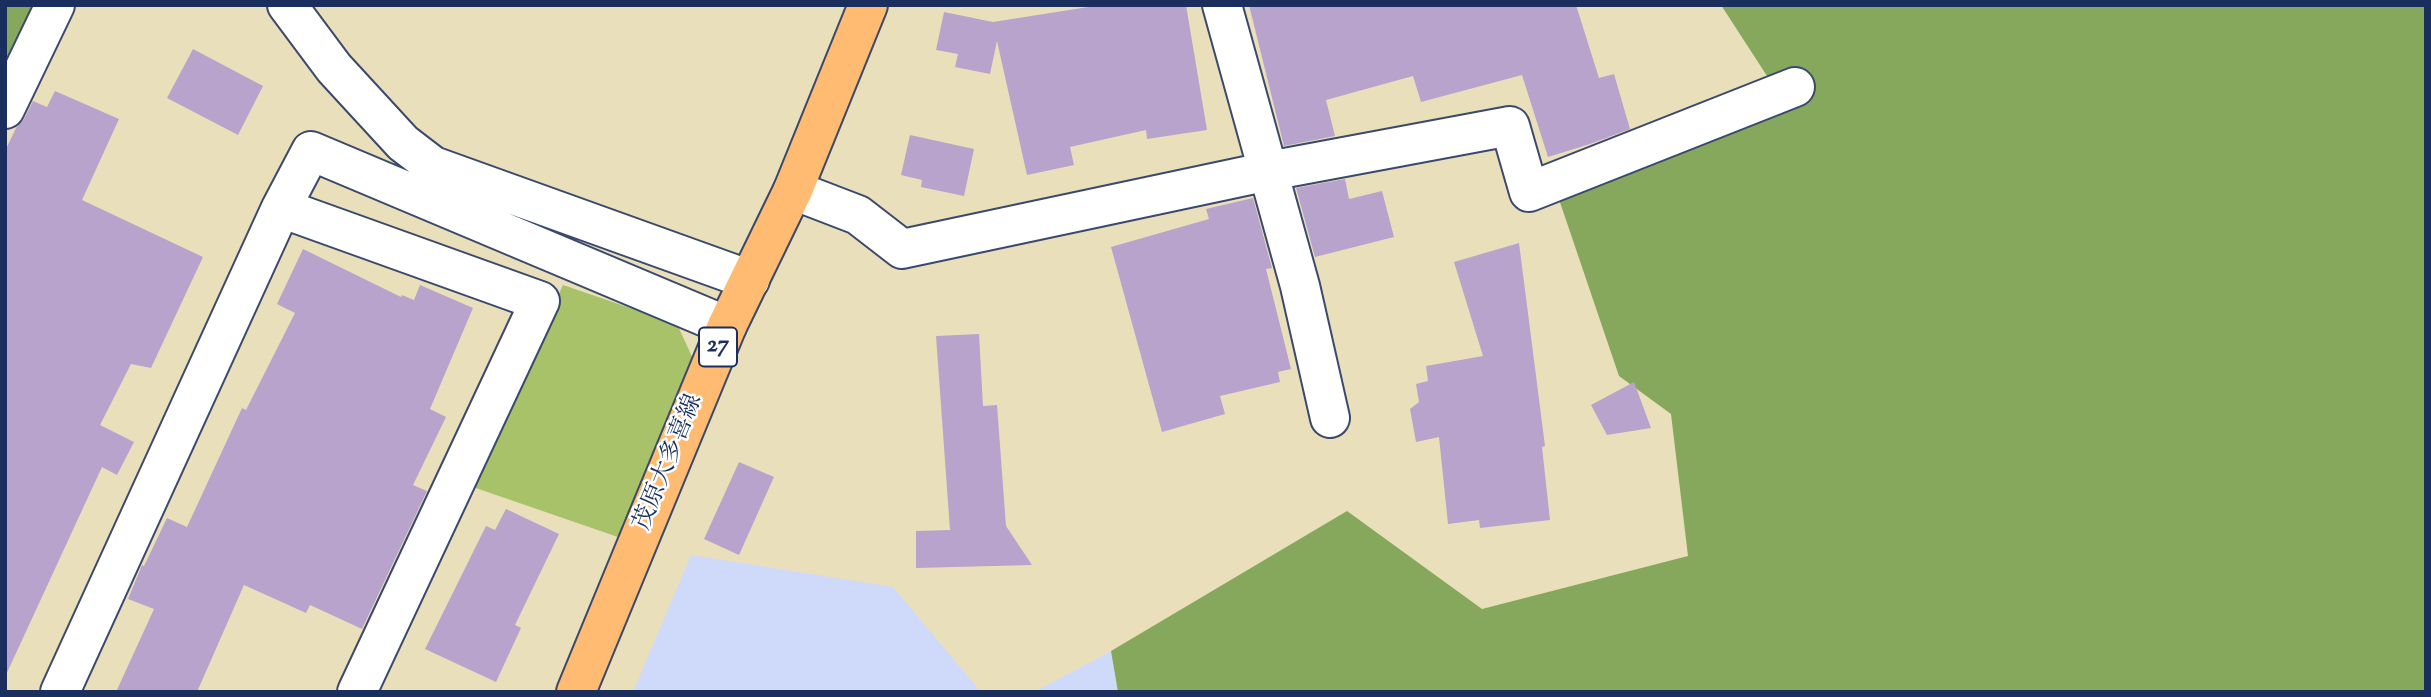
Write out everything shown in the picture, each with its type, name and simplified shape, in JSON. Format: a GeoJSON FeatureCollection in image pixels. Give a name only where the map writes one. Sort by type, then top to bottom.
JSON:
{"type":"FeatureCollection","features":[{"type":"Feature","properties":{"kind":"main road","name":"茂原大多喜線"},"geometry":{"type":"LineString","coordinates":[[576,692],[727,326],[793,190],[868,5]]}},
{"type":"Feature","properties":{"kind":"street"},"geometry":{"type":"LineString","coordinates":[[5,109],[55,5]]}},
{"type":"Feature","properties":{"kind":"street"},"geometry":{"type":"LineString","coordinates":[[287,5],[334,68],[403,143],[433,166],[750,280]]}},
{"type":"Feature","properties":{"kind":"street"},"geometry":{"type":"LineString","coordinates":[[1222,5],[1300,286],[1331,418]]}},
{"type":"Feature","properties":{"kind":"street"},"geometry":{"type":"LineString","coordinates":[[793,190],[858,215],[902,248],[1269,171],[1510,125],[1529,192],[1795,87]]}},
{"type":"Feature","properties":{"kind":"street"},"geometry":{"type":"LineString","coordinates":[[60,692],[281,208],[311,151],[727,326]]}},
{"type":"Feature","properties":{"kind":"street"},"geometry":{"type":"LineString","coordinates":[[281,208],[540,301],[357,692]]}},
{"type":"Feature","properties":{"kind":"shaded area"},"geometry":{"type":"Polygon","coordinates":[[[691,555],[893,587],[981,692],[633,692],[691,555]]]}},
{"type":"Feature","properties":{"kind":"shaded area"},"geometry":{"type":"Polygon","coordinates":[[[1111,651],[1118,692],[1034,692],[1111,651]]]}},
{"type":"Feature","properties":{"kind":"green space"},"geometry":{"type":"Polygon","coordinates":[[[5,5],[35,5],[5,68],[5,5]]]}},
{"type":"Feature","properties":{"kind":"green space"},"geometry":{"type":"Polygon","coordinates":[[[1721,5],[2426,5],[2426,692],[1118,692],[1111,651],[1347,511],[1482,609],[1688,556],[1671,414],[1619,376],[1548,167],[1769,79],[1721,5]]]}},
{"type":"Feature","properties":{"kind":"green space"},"geometry":{"type":"Polygon","coordinates":[[[563,285],[677,324],[694,361],[618,537],[470,486],[563,285]]]}},
{"type":"Feature","properties":{"kind":"building"},"geometry":{"type":"Polygon","coordinates":[[[1101,5],[1186,5],[1207,130],[1147,139],[1146,130],[1070,147],[1074,165],[1027,175],[997,41],[990,74],[955,67],[958,54],[936,50],[944,12],[993,22],[1101,5]]]}},
{"type":"Feature","properties":{"kind":"building"},"geometry":{"type":"Polygon","coordinates":[[[1249,5],[1576,5],[1599,78],[1614,74],[1630,129],[1548,157],[1522,75],[1421,102],[1413,76],[1326,100],[1335,136],[1284,146],[1249,5]]]}},
{"type":"Feature","properties":{"kind":"building"},"geometry":{"type":"Polygon","coordinates":[[[193,49],[263,86],[238,135],[167,98],[193,49]]]}},
{"type":"Feature","properties":{"kind":"building"},"geometry":{"type":"Polygon","coordinates":[[[55,91],[119,119],[82,200],[203,257],[151,368],[131,364],[100,425],[134,442],[117,475],[102,467],[5,677],[5,151],[33,101],[47,107],[55,91]]]}},
{"type":"Feature","properties":{"kind":"building"},"geometry":{"type":"Polygon","coordinates":[[[910,135],[974,149],[964,196],[921,187],[922,180],[901,175],[910,135]]]}},
{"type":"Feature","properties":{"kind":"building"},"geometry":{"type":"Polygon","coordinates":[[[1345,179],[1349,199],[1382,191],[1394,237],[1315,257],[1296,188],[1345,179]]]}},
{"type":"Feature","properties":{"kind":"building"},"geometry":{"type":"Polygon","coordinates":[[[1253,198],[1272,268],[1266,269],[1291,369],[1278,372],[1280,382],[1220,396],[1225,414],[1162,432],[1111,247],[1209,219],[1206,209],[1253,198]]]}},
{"type":"Feature","properties":{"kind":"building"},"geometry":{"type":"Polygon","coordinates":[[[1519,243],[1545,446],[1542,447],[1550,520],[1480,528],[1479,520],[1448,524],[1439,437],[1416,442],[1410,409],[1419,402],[1416,384],[1428,381],[1426,366],[1483,356],[1454,262],[1519,243]]]}},
{"type":"Feature","properties":{"kind":"building"},"geometry":{"type":"Polygon","coordinates":[[[303,249],[401,297],[402,295],[414,300],[420,285],[473,308],[430,409],[446,417],[413,485],[427,491],[362,629],[310,605],[306,613],[244,585],[197,692],[116,692],[154,609],[128,599],[142,565],[144,566],[167,518],[187,527],[242,408],[246,410],[295,313],[277,304],[303,249]]]}},
{"type":"Feature","properties":{"kind":"building"},"geometry":{"type":"Polygon","coordinates":[[[979,334],[983,406],[997,405],[1006,526],[1032,565],[916,568],[916,531],[950,530],[936,336],[979,334]]]}},
{"type":"Feature","properties":{"kind":"building"},"geometry":{"type":"Polygon","coordinates":[[[1634,382],[1651,428],[1607,435],[1591,405],[1634,382]]]}},
{"type":"Feature","properties":{"kind":"building"},"geometry":{"type":"Polygon","coordinates":[[[739,462],[774,477],[739,555],[704,539],[739,462]]]}},
{"type":"Feature","properties":{"kind":"building"},"geometry":{"type":"Polygon","coordinates":[[[506,509],[559,534],[515,625],[521,628],[496,682],[425,649],[486,526],[495,530],[506,509]]]}}]}
